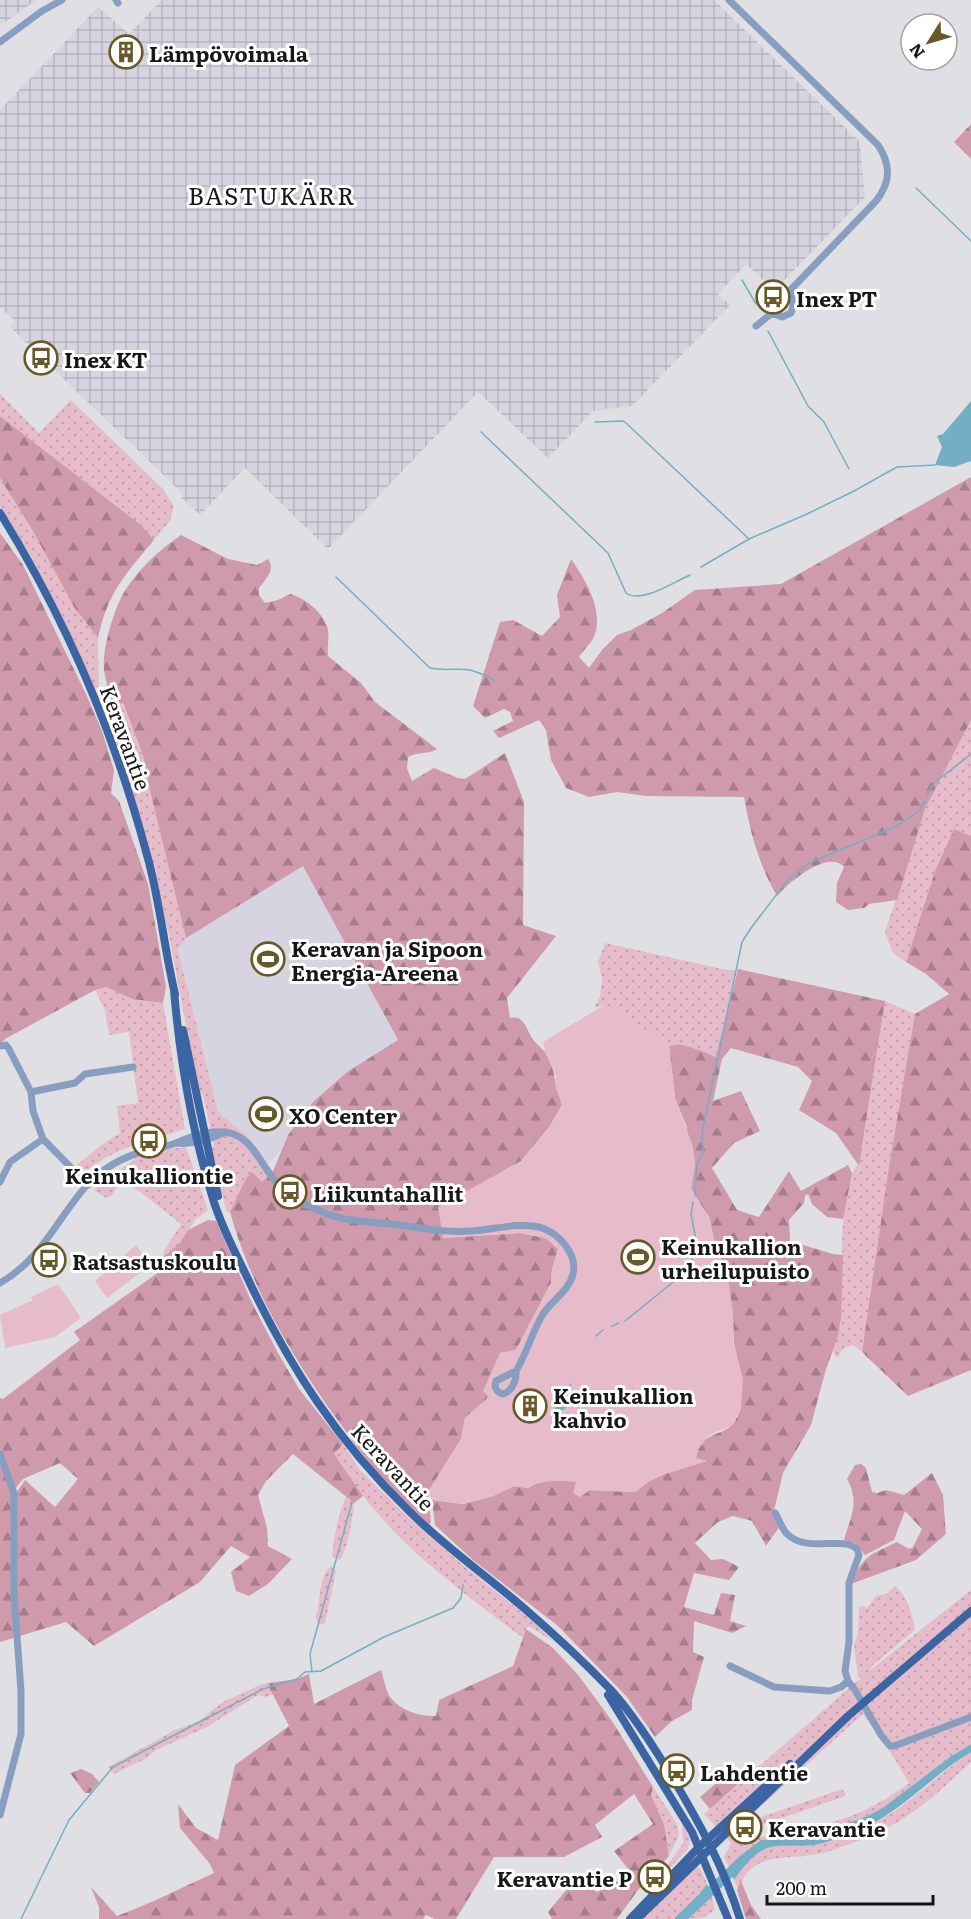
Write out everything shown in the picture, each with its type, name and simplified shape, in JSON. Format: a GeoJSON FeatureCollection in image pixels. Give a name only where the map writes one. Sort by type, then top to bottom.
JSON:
{"type":"FeatureCollection","features":[{"type":"Feature","properties":{"kind":"main road","name":"Keravantie"},"geometry":{"type":"LineString","coordinates":[[0,513],[40,583],[69,641],[128,788],[148,857],[166,940],[185,1079],[201,1138],[227,1231],[282,1348],[347,1443],[409,1511],[448,1547],[524,1608],[610,1690],[641,1729],[710,1843],[740,1919]]}},
{"type":"Feature","properties":{"kind":"main road"},"geometry":{"type":"LineString","coordinates":[[637,1919],[703,1856],[710,1843],[862,1703],[971,1611]]}},
{"type":"Feature","properties":{"kind":"main road","name":"Keravantie"},"geometry":{"type":"LineString","coordinates":[[596,1677],[649,1760],[699,1846],[728,1919]]}},
{"type":"Feature","properties":{"kind":"main road"},"geometry":{"type":"LineString","coordinates":[[630,1919],[699,1846],[710,1843]]}},
{"type":"Feature","properties":{"kind":"street"},"geometry":{"type":"LineString","coordinates":[[0,42],[42,11],[62,0]]}},
{"type":"Feature","properties":{"kind":"street"},"geometry":{"type":"LineString","coordinates":[[729,0],[878,145],[887,160],[888,176],[883,193],[778,303],[772,313],[756,326]]}},
{"type":"Feature","properties":{"kind":"street"},"geometry":{"type":"LineString","coordinates":[[772,313],[782,317],[791,313],[793,306],[791,290]]}},
{"type":"Feature","properties":{"kind":"street"},"geometry":{"type":"LineString","coordinates":[[3,1045],[31,1092],[33,1111],[42,1139],[88,1185]]}},
{"type":"Feature","properties":{"kind":"street"},"geometry":{"type":"LineString","coordinates":[[31,1092],[75,1083],[85,1074],[133,1068]]}},
{"type":"Feature","properties":{"kind":"street"},"geometry":{"type":"LineString","coordinates":[[0,1283],[15,1274],[38,1252],[88,1185],[119,1161],[141,1152],[176,1143],[225,1132],[237,1134],[285,1191],[310,1206],[337,1217],[455,1232],[520,1226],[537,1227],[558,1238],[570,1253],[574,1272],[571,1281],[543,1313],[516,1371]]}},
{"type":"Feature","properties":{"kind":"street"},"geometry":{"type":"LineString","coordinates":[[0,1182],[10,1162],[42,1139]]}},
{"type":"Feature","properties":{"kind":"street"},"geometry":{"type":"LineString","coordinates":[[0,1454],[14,1492],[14,1595],[21,1691],[21,1734],[0,1815]]}},
{"type":"Feature","properties":{"kind":"street"},"geometry":{"type":"LineString","coordinates":[[775,1513],[787,1534],[797,1540],[821,1545],[848,1543],[857,1549],[859,1555],[849,1583],[849,1642],[845,1671],[848,1681],[890,1746],[971,1717]]}},
{"type":"Feature","properties":{"kind":"street"},"geometry":{"type":"LineString","coordinates":[[730,1666],[763,1683],[781,1688],[830,1691],[841,1687],[848,1681]]}},
{"type":"Feature","properties":{"kind":"shaded area"},"geometry":{"type":"Polygon","coordinates":[[[0,0],[36,0],[0,26],[0,0]]]}},
{"type":"Feature","properties":{"kind":"shaded area"},"geometry":{"type":"Polygon","coordinates":[[[162,0],[714,0],[860,142],[865,197],[774,291],[746,264],[718,294],[730,305],[632,406],[593,411],[548,458],[478,392],[328,549],[245,468],[200,515],[181,497],[183,494],[10,327],[15,321],[0,307],[0,110],[98,7],[129,34],[162,0]]]}},
{"type":"Feature","properties":{"kind":"shaded area"},"geometry":{"type":"Polygon","coordinates":[[[0,394],[39,433],[71,400],[163,489],[174,506],[170,521],[154,540],[142,526],[0,416],[0,394]]]}},
{"type":"Feature","properties":{"kind":"shaded area"},"geometry":{"type":"Polygon","coordinates":[[[0,478],[33,531],[74,607],[98,638],[99,700],[58,608],[28,551],[0,506],[0,478]]]}},
{"type":"Feature","properties":{"kind":"shaded area"},"geometry":{"type":"Polygon","coordinates":[[[122,702],[143,755],[186,938],[178,950],[218,1112],[250,1139],[273,1171],[262,1183],[246,1178],[230,1212],[227,1212],[211,1155],[214,1145],[203,1095],[198,1089],[169,935],[144,829],[110,724],[108,708],[122,702]]]}},
{"type":"Feature","properties":{"kind":"shaded area"},"geometry":{"type":"Polygon","coordinates":[[[971,720],[971,836],[954,830],[935,871],[906,962],[893,953],[885,932],[925,809],[971,720]]]}},
{"type":"Feature","properties":{"kind":"shaded area"},"geometry":{"type":"Polygon","coordinates":[[[303,866],[398,1041],[347,1072],[325,1090],[288,1134],[281,1150],[268,1165],[250,1139],[218,1112],[178,949],[186,938],[303,866]]]}},
{"type":"Feature","properties":{"kind":"shaded area"},"geometry":{"type":"Polygon","coordinates":[[[605,943],[727,970],[736,970],[716,1057],[687,1046],[669,1046],[667,1042],[662,1045],[605,1005],[594,1008],[600,997],[602,978],[598,962],[605,943]]]}},
{"type":"Feature","properties":{"kind":"shaded area"},"geometry":{"type":"Polygon","coordinates":[[[106,987],[132,999],[163,1003],[185,1129],[121,1150],[87,1171],[77,1165],[120,1133],[117,1106],[138,1103],[129,1032],[109,1035],[105,1010],[95,990],[106,987]]]}},
{"type":"Feature","properties":{"kind":"shaded area"},"geometry":{"type":"Polygon","coordinates":[[[885,1001],[915,1014],[862,1352],[854,1345],[844,1348],[837,1358],[832,1351],[840,1320],[844,1216],[850,1179],[861,1155],[885,1001]]]}},
{"type":"Feature","properties":{"kind":"shaded area","name":"Keinukallion urheilupuisto"},"geometry":{"type":"Polygon","coordinates":[[[604,1005],[627,1013],[641,1028],[665,1037],[669,1046],[675,1098],[693,1147],[695,1164],[691,1189],[709,1217],[716,1248],[729,1284],[733,1314],[733,1339],[743,1380],[741,1409],[731,1426],[709,1435],[697,1451],[696,1458],[707,1461],[665,1474],[649,1481],[635,1492],[590,1490],[580,1497],[573,1493],[576,1482],[557,1481],[538,1483],[528,1488],[514,1486],[493,1496],[463,1504],[432,1500],[428,1492],[461,1439],[465,1418],[489,1397],[483,1391],[500,1353],[516,1350],[551,1283],[552,1269],[558,1249],[546,1238],[520,1233],[443,1238],[438,1207],[521,1161],[550,1126],[562,1105],[555,1084],[556,1076],[543,1042],[604,1005]]]}},
{"type":"Feature","properties":{"kind":"shaded area"},"geometry":{"type":"Polygon","coordinates":[[[186,1147],[208,1210],[195,1220],[180,1243],[163,1257],[164,1251],[181,1224],[122,1178],[112,1195],[106,1198],[94,1190],[136,1158],[163,1150],[186,1147]]]}},
{"type":"Feature","properties":{"kind":"shaded area"},"geometry":{"type":"Polygon","coordinates":[[[136,1245],[150,1265],[107,1298],[95,1281],[136,1245]]]}},
{"type":"Feature","properties":{"kind":"shaded area"},"geometry":{"type":"Polygon","coordinates":[[[58,1284],[81,1318],[55,1337],[5,1348],[0,1315],[33,1300],[31,1297],[58,1284]]]}},
{"type":"Feature","properties":{"kind":"shaded area"},"geometry":{"type":"Polygon","coordinates":[[[343,1444],[360,1470],[409,1518],[534,1622],[554,1642],[529,1626],[523,1638],[410,1548],[371,1506],[334,1454],[343,1444]]]}},
{"type":"Feature","properties":{"kind":"shaded area"},"geometry":{"type":"Polygon","coordinates":[[[346,1497],[354,1503],[348,1541],[340,1560],[333,1557],[332,1553],[346,1497]]]}},
{"type":"Feature","properties":{"kind":"shaded area"},"geometry":{"type":"Polygon","coordinates":[[[331,1566],[336,1571],[325,1623],[320,1625],[315,1618],[324,1577],[331,1566]]]}},
{"type":"Feature","properties":{"kind":"shaded area"},"geometry":{"type":"Polygon","coordinates":[[[895,1586],[899,1590],[909,1606],[915,1630],[869,1671],[971,1590],[971,1744],[868,1816],[816,1834],[761,1840],[729,1867],[724,1857],[731,1843],[704,1814],[863,1676],[858,1678],[854,1644],[858,1634],[859,1607],[867,1608],[876,1596],[886,1594],[895,1586]],[[863,1714],[750,1816],[750,1821],[842,1789],[846,1796],[762,1825],[760,1837],[821,1826],[873,1806],[909,1783],[863,1714]]]}},
{"type":"Feature","properties":{"kind":"shaded area"},"geometry":{"type":"Polygon","coordinates":[[[269,1683],[273,1694],[266,1697],[258,1695],[207,1727],[156,1750],[145,1759],[114,1774],[108,1767],[173,1731],[199,1721],[221,1703],[269,1683]]]}},
{"type":"Feature","properties":{"kind":"shaded area"},"geometry":{"type":"Polygon","coordinates":[[[971,1752],[971,1762],[928,1801],[899,1821],[866,1838],[830,1851],[760,1863],[744,1876],[738,1888],[734,1880],[751,1859],[763,1850],[778,1846],[831,1841],[866,1827],[898,1809],[971,1752]]]}},
{"type":"Feature","properties":{"kind":"shaded area"},"geometry":{"type":"Polygon","coordinates":[[[653,1787],[677,1824],[679,1835],[669,1856],[664,1827],[651,1795],[653,1787]]]}},
{"type":"Feature","properties":{"kind":"shaded area"},"geometry":{"type":"Polygon","coordinates":[[[682,1822],[690,1840],[688,1849],[646,1893],[645,1890],[665,1869],[683,1843],[682,1822]]]}},
{"type":"Feature","properties":{"kind":"shaded area"},"geometry":{"type":"Polygon","coordinates":[[[695,1866],[700,1868],[707,1884],[674,1919],[641,1919],[695,1866]]]}},
{"type":"Feature","properties":{"kind":"shaded area"},"geometry":{"type":"Polygon","coordinates":[[[712,1897],[715,1909],[712,1912],[702,1918],[686,1919],[701,1903],[712,1897]]]}},
{"type":"Feature","properties":{"kind":"green space"},"geometry":{"type":"Polygon","coordinates":[[[971,124],[971,159],[954,142],[971,124]]]}},
{"type":"Feature","properties":{"kind":"green space"},"geometry":{"type":"Polygon","coordinates":[[[0,416],[142,526],[154,540],[126,574],[112,596],[98,638],[74,607],[33,531],[0,478],[0,416]]]}},
{"type":"Feature","properties":{"kind":"green space"},"geometry":{"type":"Polygon","coordinates":[[[971,477],[971,720],[925,809],[897,900],[848,910],[836,902],[837,883],[844,867],[828,862],[799,876],[777,896],[756,848],[744,797],[646,796],[617,792],[589,797],[566,788],[551,760],[546,730],[539,720],[499,738],[493,731],[513,721],[510,712],[504,709],[485,718],[473,706],[500,622],[513,620],[542,636],[560,617],[557,595],[571,559],[587,585],[597,614],[594,637],[579,657],[589,668],[617,635],[662,613],[695,590],[781,584],[971,477]]]}},
{"type":"Feature","properties":{"kind":"green space"},"geometry":{"type":"Polygon","coordinates":[[[0,533],[23,565],[102,731],[114,770],[111,793],[119,801],[148,884],[166,987],[163,1003],[132,999],[106,987],[95,990],[5,1039],[0,1045],[0,533]]]}},
{"type":"Feature","properties":{"kind":"green space"},"geometry":{"type":"Polygon","coordinates":[[[181,535],[228,559],[257,565],[268,559],[271,570],[259,588],[259,595],[265,603],[290,594],[317,610],[328,629],[328,656],[361,683],[375,702],[437,749],[408,757],[407,768],[412,781],[434,768],[465,779],[505,753],[524,802],[523,925],[556,936],[507,998],[510,1018],[522,1020],[533,1040],[548,1056],[562,1105],[550,1126],[521,1161],[503,1171],[443,1238],[520,1233],[546,1238],[558,1249],[552,1269],[551,1283],[516,1350],[500,1353],[489,1397],[465,1418],[461,1439],[428,1492],[431,1522],[429,1525],[404,1502],[370,1463],[305,1373],[262,1296],[239,1241],[230,1212],[246,1178],[252,1172],[262,1182],[273,1171],[288,1135],[315,1100],[347,1072],[398,1040],[303,866],[186,938],[143,755],[123,703],[113,705],[104,670],[109,631],[123,594],[134,577],[164,547],[181,535]]]}},
{"type":"Feature","properties":{"kind":"green space"},"geometry":{"type":"Polygon","coordinates":[[[954,829],[971,836],[971,1370],[908,1396],[862,1352],[889,1167],[915,1014],[949,994],[926,974],[906,962],[935,871],[954,829]]]}},
{"type":"Feature","properties":{"kind":"green space"},"geometry":{"type":"Polygon","coordinates":[[[738,969],[885,1001],[859,1166],[836,1133],[799,1110],[812,1081],[798,1067],[731,1048],[722,1059],[713,1101],[741,1091],[760,1131],[734,1143],[712,1168],[737,1210],[759,1217],[789,1171],[801,1191],[848,1165],[852,1173],[843,1219],[827,1217],[812,1204],[808,1194],[805,1196],[804,1203],[789,1220],[790,1241],[843,1255],[841,1317],[838,1336],[826,1369],[811,1425],[783,1473],[774,1510],[780,1526],[766,1546],[752,1521],[733,1516],[718,1522],[695,1543],[711,1560],[723,1559],[739,1567],[729,1580],[694,1573],[684,1607],[714,1615],[721,1593],[735,1595],[730,1621],[746,1626],[732,1633],[694,1621],[693,1652],[704,1657],[692,1700],[692,1710],[672,1721],[655,1737],[627,1697],[558,1626],[473,1560],[435,1525],[432,1500],[463,1504],[493,1496],[514,1486],[528,1488],[536,1483],[540,1473],[576,1482],[590,1490],[635,1492],[649,1481],[665,1474],[706,1461],[696,1458],[701,1444],[726,1430],[735,1421],[741,1409],[729,1343],[734,1347],[733,1314],[723,1265],[716,1248],[709,1217],[691,1189],[695,1164],[686,1125],[675,1098],[669,1046],[687,1046],[716,1057],[738,969]]]}},
{"type":"Feature","properties":{"kind":"green space"},"geometry":{"type":"Polygon","coordinates":[[[208,1220],[216,1221],[253,1305],[299,1389],[343,1444],[334,1454],[363,1496],[354,1503],[293,1454],[266,1481],[258,1495],[267,1528],[268,1546],[292,1559],[268,1584],[249,1596],[236,1591],[231,1572],[250,1557],[231,1546],[200,1582],[94,1646],[66,1622],[0,1642],[0,1458],[16,1493],[25,1480],[55,1507],[78,1479],[60,1463],[23,1479],[15,1489],[0,1449],[0,1398],[3,1399],[80,1340],[74,1332],[169,1265],[163,1257],[180,1243],[188,1230],[208,1220]]]}},
{"type":"Feature","properties":{"kind":"green space"},"geometry":{"type":"Polygon","coordinates":[[[861,1464],[866,1468],[872,1492],[877,1493],[886,1490],[904,1495],[932,1473],[943,1495],[946,1534],[916,1560],[851,1584],[859,1567],[868,1557],[897,1542],[909,1549],[913,1547],[922,1529],[905,1511],[894,1540],[865,1555],[855,1543],[844,1540],[854,1502],[847,1479],[855,1465],[861,1464]]]}},
{"type":"Feature","properties":{"kind":"green space"},"geometry":{"type":"Polygon","coordinates":[[[526,1629],[553,1648],[579,1676],[612,1721],[653,1787],[651,1795],[664,1825],[669,1856],[638,1890],[617,1919],[552,1919],[548,1912],[576,1878],[597,1892],[632,1874],[614,1851],[653,1824],[634,1794],[595,1825],[602,1837],[564,1857],[494,1857],[456,1919],[435,1919],[426,1915],[423,1919],[99,1919],[99,1907],[91,1887],[117,1916],[214,1873],[210,1864],[180,1828],[178,1804],[196,1828],[218,1840],[235,1765],[289,1726],[269,1683],[297,1679],[309,1674],[314,1704],[381,1670],[388,1692],[395,1703],[412,1712],[436,1716],[439,1700],[513,1666],[526,1629]]]}},
{"type":"Feature","properties":{"kind":"green space"},"geometry":{"type":"Polygon","coordinates":[[[81,1769],[92,1774],[99,1782],[90,1793],[85,1793],[70,1773],[81,1769]]]}},
{"type":"Feature","properties":{"kind":"green space"},"geometry":{"type":"Polygon","coordinates":[[[727,1774],[734,1775],[739,1783],[710,1809],[700,1797],[727,1774]]]}},
{"type":"Feature","properties":{"kind":"green space"},"geometry":{"type":"Polygon","coordinates":[[[741,1881],[751,1905],[761,1919],[746,1919],[737,1890],[741,1881]]]}},
{"type":"Feature","properties":{"kind":"water"},"geometry":{"type":"Polygon","coordinates":[[[971,401],[971,461],[954,467],[935,465],[942,447],[937,436],[943,434],[971,401]]]}},
{"type":"Feature","properties":{"kind":"water"},"geometry":{"type":"Polygon","coordinates":[[[566,1392],[569,1393],[567,1406],[552,1414],[559,1400],[566,1392]]]}},
{"type":"Feature","properties":{"kind":"water"},"geometry":{"type":"Polygon","coordinates":[[[971,1744],[971,1752],[880,1819],[854,1833],[827,1842],[763,1850],[751,1859],[734,1880],[729,1867],[761,1840],[816,1834],[868,1816],[971,1744]]]}},
{"type":"Feature","properties":{"kind":"water"},"geometry":{"type":"Polygon","coordinates":[[[707,1884],[712,1897],[701,1903],[686,1919],[674,1919],[700,1893],[707,1884]]]}},
{"type":"Feature","properties":{"kind":"waterway"},"geometry":{"type":"LineString","coordinates":[[916,188],[971,241]]}},
{"type":"Feature","properties":{"kind":"waterway"},"geometry":{"type":"LineString","coordinates":[[742,280],[756,304]]}},
{"type":"Feature","properties":{"kind":"waterway"},"geometry":{"type":"LineString","coordinates":[[768,331],[808,406],[824,422],[849,469]]}},
{"type":"Feature","properties":{"kind":"waterway"},"geometry":{"type":"LineString","coordinates":[[595,422],[623,421],[626,423],[748,538]]}},
{"type":"Feature","properties":{"kind":"waterway"},"geometry":{"type":"LineString","coordinates":[[481,432],[608,553],[626,593],[632,596],[649,594],[690,575]]}},
{"type":"Feature","properties":{"kind":"waterway"},"geometry":{"type":"LineString","coordinates":[[701,567],[749,539],[807,514],[897,467],[935,465]]}},
{"type":"Feature","properties":{"kind":"waterway"},"geometry":{"type":"LineString","coordinates":[[336,577],[430,668],[470,670],[494,680]]}},
{"type":"Feature","properties":{"kind":"waterway"},"geometry":{"type":"LineString","coordinates":[[927,795],[934,783],[971,754]]}},
{"type":"Feature","properties":{"kind":"waterway"},"geometry":{"type":"LineString","coordinates":[[695,1196],[697,1164],[703,1153],[702,1133],[742,942],[787,881],[809,863],[895,827],[919,811],[925,801]]}},
{"type":"Feature","properties":{"kind":"waterway"},"geometry":{"type":"LineString","coordinates":[[625,1321],[688,1270],[697,1245],[691,1214],[693,1202]]}},
{"type":"Feature","properties":{"kind":"waterway"},"geometry":{"type":"LineString","coordinates":[[612,1326],[619,1323]]}},
{"type":"Feature","properties":{"kind":"waterway"},"geometry":{"type":"LineString","coordinates":[[596,1336],[603,1330]]}},
{"type":"Feature","properties":{"kind":"waterway"},"geometry":{"type":"LineString","coordinates":[[567,1392],[571,1384]]}},
{"type":"Feature","properties":{"kind":"waterway"},"geometry":{"type":"LineString","coordinates":[[312,1672],[310,1654],[352,1502]]}},
{"type":"Feature","properties":{"kind":"waterway"},"geometry":{"type":"LineString","coordinates":[[21,1919],[69,1820],[113,1767],[263,1689],[297,1679],[305,1672],[321,1671],[384,1637],[453,1608],[461,1598],[463,1585]]}},
{"type":"Feature","properties":{"kind":"waterway"},"geometry":{"type":"LineString","coordinates":[[681,1919],[741,1862]]}},
{"type":"Feature","properties":{"kind":"place","name":"Lämpövoimala"},"geometry":{"type":"Point","coordinates":[126,52]}},
{"type":"Feature","properties":{"kind":"place","name":"Inex PT"},"geometry":{"type":"Point","coordinates":[773,297]}},
{"type":"Feature","properties":{"kind":"place","name":"Inex KT"},"geometry":{"type":"Point","coordinates":[41,358]}},
{"type":"Feature","properties":{"kind":"place","name":"Keravan ja Sipoon Energia-Areena"},"geometry":{"type":"Point","coordinates":[268,959]}},
{"type":"Feature","properties":{"kind":"place","name":"XO Center"},"geometry":{"type":"Point","coordinates":[266,1114]}},
{"type":"Feature","properties":{"kind":"place","name":"Keinukalliontie"},"geometry":{"type":"Point","coordinates":[149,1141]}},
{"type":"Feature","properties":{"kind":"place","name":"Liikuntahallit"},"geometry":{"type":"Point","coordinates":[290,1192]}},
{"type":"Feature","properties":{"kind":"place","name":"Keinukallion urheilupuisto"},"geometry":{"type":"Point","coordinates":[638,1257]}},
{"type":"Feature","properties":{"kind":"place","name":"Ratsastuskoulu"},"geometry":{"type":"Point","coordinates":[49,1260]}},
{"type":"Feature","properties":{"kind":"place","name":"Keinukallion kahvio"},"geometry":{"type":"Point","coordinates":[530,1406]}},
{"type":"Feature","properties":{"kind":"place","name":"Lahdentie"},"geometry":{"type":"Point","coordinates":[677,1771]}},
{"type":"Feature","properties":{"kind":"place","name":"Keravantie"},"geometry":{"type":"Point","coordinates":[745,1827]}},
{"type":"Feature","properties":{"kind":"place","name":"Keravantie P"},"geometry":{"type":"Point","coordinates":[655,1877]}},
{"type":"Feature","properties":{"kind":"district","name":"BASTUKÄRR"},"geometry":{"type":"Point","coordinates":[272,194]}}]}
